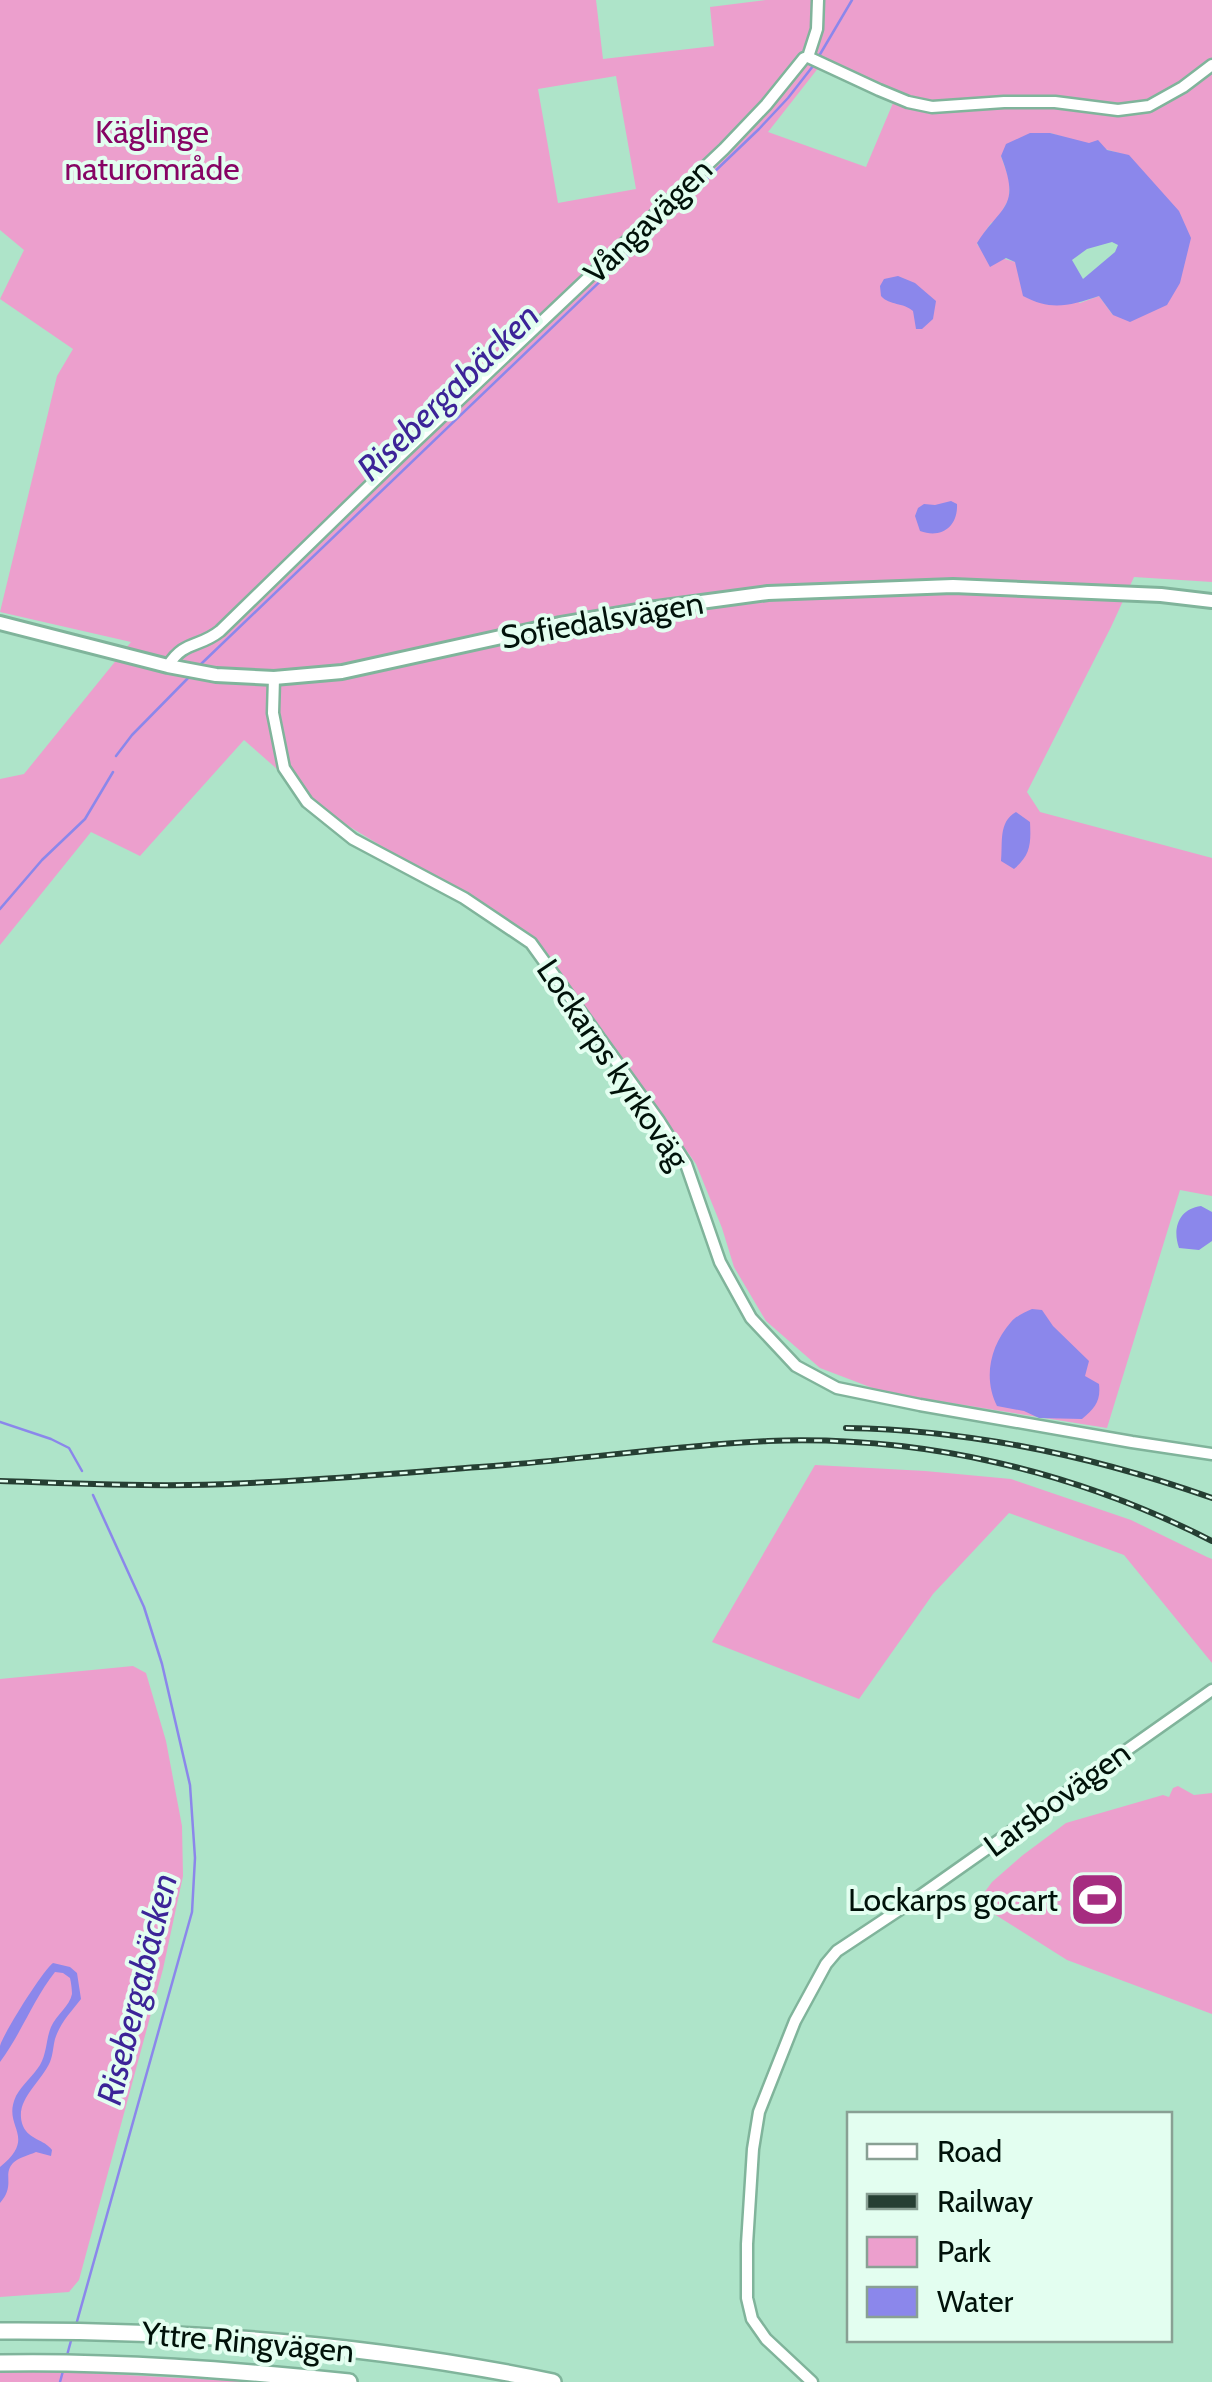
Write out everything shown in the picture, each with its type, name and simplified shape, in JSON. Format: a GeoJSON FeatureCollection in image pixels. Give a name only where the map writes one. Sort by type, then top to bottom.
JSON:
{"type":"FeatureCollection","features":[{"type":"Feature","properties":{"kind":"highway","name":"Yttre Ringvägen"},"geometry":{"type":"LineString","coordinates":[[0,2330],[236,2337],[357,2350],[554,2382]]}},
{"type":"Feature","properties":{"kind":"highway","name":"Yttre Ringvägen"},"geometry":{"type":"LineString","coordinates":[[0,2362],[226,2370],[349,2382]]}},
{"type":"Feature","properties":{"kind":"main road","name":"Sofiedalsvägen"},"geometry":{"type":"LineString","coordinates":[[0,623],[172,667],[274,678],[342,672],[560,624],[768,593],[953,586],[1161,594],[1212,601]]}},
{"type":"Feature","properties":{"kind":"street"},"geometry":{"type":"LineString","coordinates":[[818,0],[817,29],[808,56],[899,99],[932,107],[1004,102],[1055,102],[1118,110],[1149,106],[1212,66]]}},
{"type":"Feature","properties":{"kind":"street","name":"Vångavägen"},"geometry":{"type":"LineString","coordinates":[[172,667],[177,652],[220,631],[724,150],[808,56]]}},
{"type":"Feature","properties":{"kind":"street","name":"Lockarps kyrkoväg"},"geometry":{"type":"LineString","coordinates":[[274,678],[273,713],[284,768],[308,802],[353,839],[464,898],[531,943],[686,1164],[720,1262],[751,1318],[796,1366],[837,1388],[870,1395],[1212,1454]]}},
{"type":"Feature","properties":{"kind":"street","name":"Larsbovägen"},"geometry":{"type":"LineString","coordinates":[[812,2382],[752,2319],[746,2285],[753,2149],[759,2112],[796,2021],[826,1964],[837,1951],[1212,1690]]}},
{"type":"Feature","properties":{"kind":"green space","name":"Käglinge naturområde"},"geometry":{"type":"Polygon","coordinates":[[[0,0],[596,0],[603,59],[714,46],[710,7],[766,0],[1212,0],[1212,582],[1134,577],[1027,792],[1040,812],[1212,858],[1212,1196],[1180,1190],[1107,1428],[883,1392],[820,1368],[766,1321],[734,1267],[696,1164],[538,941],[327,813],[244,740],[140,856],[91,832],[0,945],[0,779],[24,774],[131,642],[0,612],[57,376],[73,349],[0,299],[24,250],[0,230],[0,0]],[[819,67],[768,132],[866,167],[893,103],[819,67]],[[616,76],[538,89],[558,203],[636,189],[616,76]],[[1050,133],[1001,156],[1010,181],[1009,199],[977,244],[984,253],[1015,262],[1080,303],[1099,296],[1113,315],[1129,156],[1050,133]]]}},
{"type":"Feature","properties":{"kind":"green space"},"geometry":{"type":"Polygon","coordinates":[[[815,1465],[1011,1479],[1131,1520],[1212,1559],[1212,1663],[1124,1555],[1009,1513],[933,1594],[859,1699],[712,1642],[815,1465]]]}},
{"type":"Feature","properties":{"kind":"green space"},"geometry":{"type":"Polygon","coordinates":[[[133,1666],[146,1673],[166,1741],[182,1826],[183,1876],[163,1969],[79,2280],[69,2292],[0,2297],[0,1679],[133,1666]]]}},
{"type":"Feature","properties":{"kind":"green space","name":"Lockarps gocart"},"geometry":{"type":"Polygon","coordinates":[[[1178,1786],[1194,1795],[1212,1793],[1212,2014],[1067,1960],[994,1914],[981,1897],[1023,1855],[1066,1823],[1163,1795],[1169,1797],[1178,1786]]]}},
{"type":"Feature","properties":{"kind":"green space"},"geometry":{"type":"Polygon","coordinates":[[[0,2371],[51,2371],[255,2382],[0,2382],[0,2371]]]}},
{"type":"Feature","properties":{"kind":"water"},"geometry":{"type":"Polygon","coordinates":[[[1030,133],[1050,133],[1089,143],[1098,140],[1107,150],[1129,155],[1179,211],[1191,238],[1180,283],[1167,305],[1130,322],[1113,315],[1099,296],[1069,304],[1042,304],[1023,296],[1015,262],[1006,258],[990,267],[977,243],[1009,196],[1001,156],[1006,144],[1030,133]],[[1112,242],[1087,249],[1072,260],[1083,279],[1115,252],[1118,245],[1112,242]]]}},
{"type":"Feature","properties":{"kind":"water"},"geometry":{"type":"Polygon","coordinates":[[[898,276],[915,283],[936,301],[933,319],[922,329],[916,329],[913,311],[881,296],[884,279],[898,276]]]}},
{"type":"Feature","properties":{"kind":"water"},"geometry":{"type":"Polygon","coordinates":[[[951,501],[957,504],[957,512],[947,529],[935,533],[920,531],[915,516],[918,508],[951,501]]]}},
{"type":"Feature","properties":{"kind":"water"},"geometry":{"type":"Polygon","coordinates":[[[1016,812],[1030,822],[1030,836],[1027,854],[1014,869],[1001,861],[1004,827],[1016,812]]]}},
{"type":"Feature","properties":{"kind":"water"},"geometry":{"type":"Polygon","coordinates":[[[1201,1206],[1212,1212],[1212,1241],[1199,1250],[1179,1248],[1179,1221],[1187,1211],[1201,1206]]]}},
{"type":"Feature","properties":{"kind":"water"},"geometry":{"type":"Polygon","coordinates":[[[1032,1309],[1042,1310],[1089,1361],[1085,1376],[1099,1384],[1099,1395],[1094,1408],[1082,1419],[1039,1418],[997,1406],[990,1384],[994,1352],[1011,1322],[1032,1309]]]}},
{"type":"Feature","properties":{"kind":"water"},"geometry":{"type":"Polygon","coordinates":[[[53,1963],[77,1973],[81,1999],[60,2028],[50,2062],[25,2100],[21,2117],[26,2131],[49,2146],[51,2156],[36,2152],[13,2163],[0,2203],[0,2167],[17,2147],[13,2116],[16,2096],[40,2065],[51,2027],[71,1998],[70,1978],[55,1972],[0,2062],[0,2046],[53,1963]]]}},
{"type":"Feature","properties":{"kind":"waterway","name":"Risebergabäcken"},"geometry":{"type":"LineString","coordinates":[[819,56],[852,0]]}},
{"type":"Feature","properties":{"kind":"waterway","name":"Risebergabäcken"},"geometry":{"type":"LineString","coordinates":[[200,665],[759,129],[813,66]]}},
{"type":"Feature","properties":{"kind":"waterway","name":"Risebergabäcken"},"geometry":{"type":"LineString","coordinates":[[116,756],[192,674]]}},
{"type":"Feature","properties":{"kind":"waterway","name":"Risebergabäcken"},"geometry":{"type":"LineString","coordinates":[[0,909],[42,860],[85,819],[113,772]]}},
{"type":"Feature","properties":{"kind":"waterway","name":"Risebergabäcken"},"geometry":{"type":"LineString","coordinates":[[0,1422],[69,1448],[82,1471]]}},
{"type":"Feature","properties":{"kind":"waterway","name":"Risebergabäcken"},"geometry":{"type":"LineString","coordinates":[[76,2325],[192,1912],[195,1858],[190,1785],[162,1664],[144,1607],[93,1495]]}},
{"type":"Feature","properties":{"kind":"waterway","name":"Risebergabäcken"},"geometry":{"type":"LineString","coordinates":[[66,2359],[72,2337]]}},
{"type":"Feature","properties":{"kind":"waterway","name":"Risebergabäcken"},"geometry":{"type":"LineString","coordinates":[[60,2382],[63,2371]]}},
{"type":"Feature","properties":{"kind":"railway"},"geometry":{"type":"LineString","coordinates":[[846,1428],[940,1434],[1032,1448],[1212,1498]]}},
{"type":"Feature","properties":{"kind":"railway"},"geometry":{"type":"LineString","coordinates":[[0,1481],[165,1485],[268,1482],[735,1443],[826,1441],[883,1444],[996,1462],[1106,1495],[1212,1541]]}},
{"type":"Feature","properties":{"kind":"place","name":"Lockarps gocart"},"geometry":{"type":"Point","coordinates":[1097,1900]}}]}
